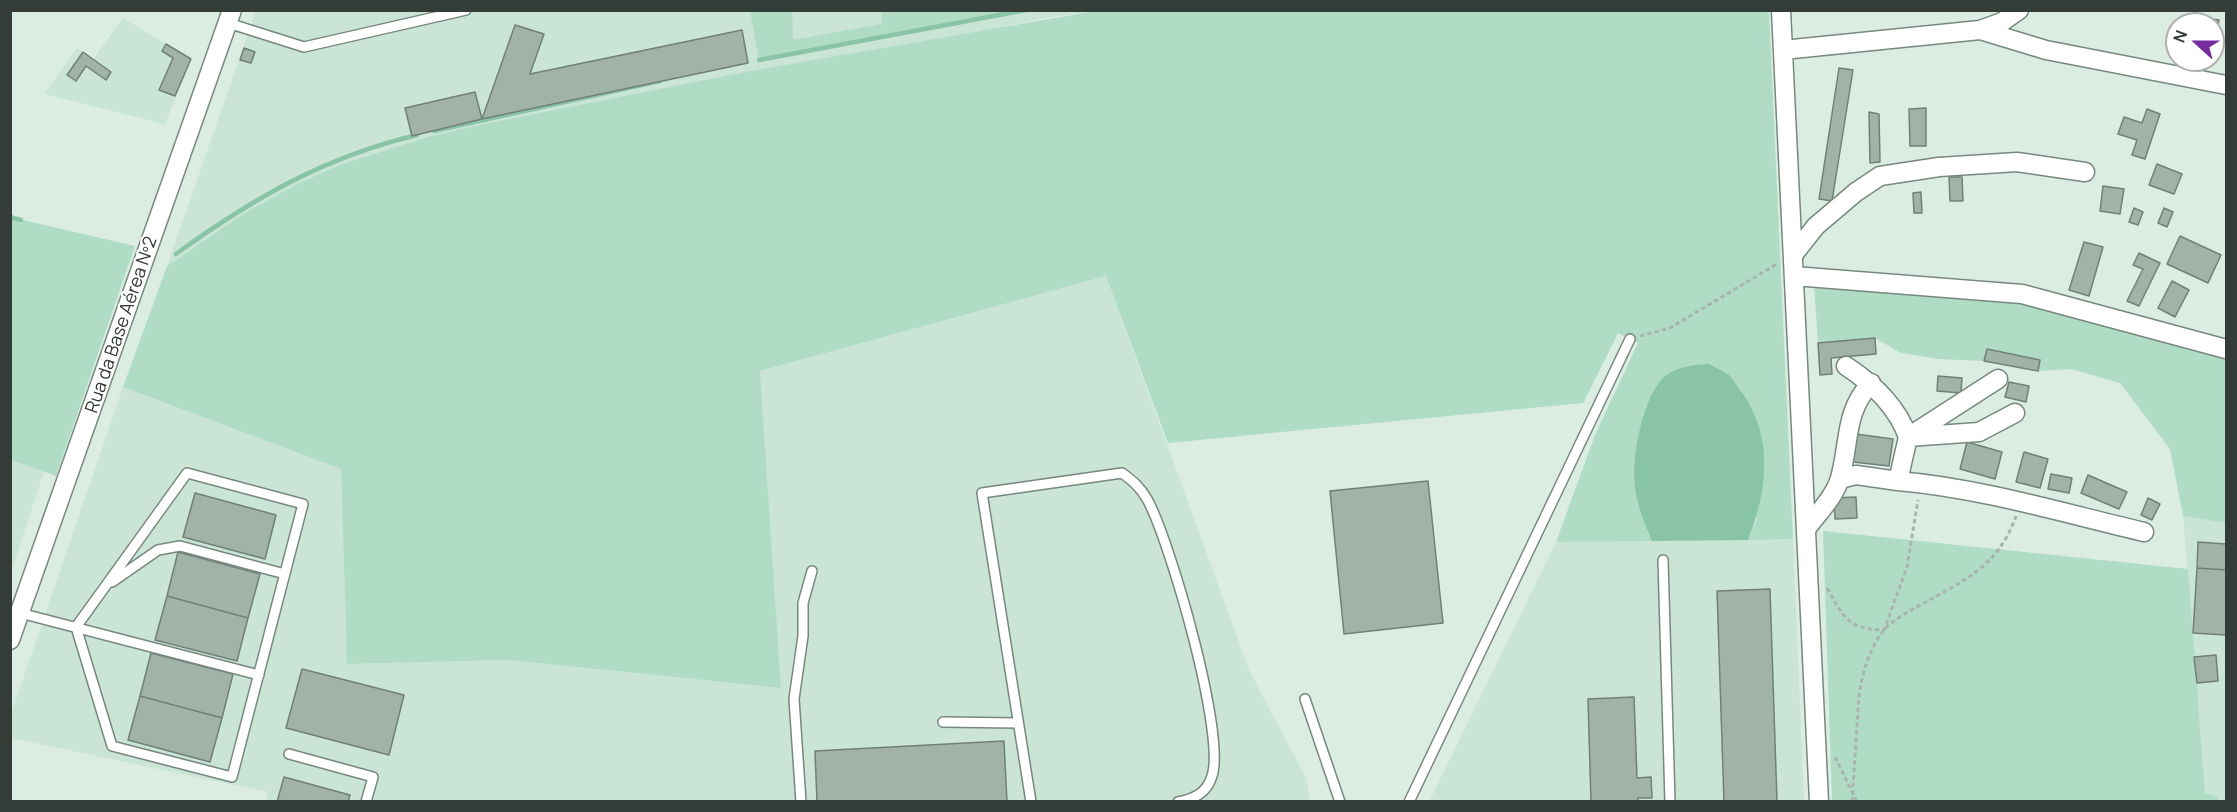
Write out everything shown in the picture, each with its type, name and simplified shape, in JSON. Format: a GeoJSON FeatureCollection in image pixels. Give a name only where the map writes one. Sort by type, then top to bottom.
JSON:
{"type":"FeatureCollection","features":[{"type":"Feature","properties":{"kind":"street"},"geometry":{"type":"LineString","coordinates":[[1781,10],[1819,801]]}},
{"type":"Feature","properties":{"kind":"street"},"geometry":{"type":"LineString","coordinates":[[1783,50],[1980,30],[2002,22],[2019,10]]}},
{"type":"Feature","properties":{"kind":"street","name":"Rua da Base Aérea Nº2"},"geometry":{"type":"LineString","coordinates":[[10,640],[230,17]]}},
{"type":"Feature","properties":{"kind":"street"},"geometry":{"type":"LineString","coordinates":[[1980,30],[2046,50],[2226,85]]}},
{"type":"Feature","properties":{"kind":"street"},"geometry":{"type":"LineString","coordinates":[[1793,255],[1816,226],[1856,192],[1880,176],[1939,167],[2017,162],[2085,172]]}},
{"type":"Feature","properties":{"kind":"street"},"geometry":{"type":"LineString","coordinates":[[1794,276],[2022,294],[2226,349]]}},
{"type":"Feature","properties":{"kind":"street"},"geometry":{"type":"LineString","coordinates":[[1846,366],[1871,382],[1904,423],[1908,437],[1898,482]]}},
{"type":"Feature","properties":{"kind":"street"},"geometry":{"type":"LineString","coordinates":[[1908,437],[1998,380]]}},
{"type":"Feature","properties":{"kind":"street"},"geometry":{"type":"LineString","coordinates":[[1807,528],[1840,479],[1849,424],[1858,397],[1871,382]]}},
{"type":"Feature","properties":{"kind":"street"},"geometry":{"type":"LineString","coordinates":[[1908,437],[1979,432],[2015,413]]}},
{"type":"Feature","properties":{"kind":"street"},"geometry":{"type":"LineString","coordinates":[[1840,479],[1856,475],[1920,483],[2020,503],[2144,532]]}},
{"type":"Feature","properties":{"kind":"lane"},"geometry":{"type":"LineString","coordinates":[[230,17],[304,47],[466,10]]}},
{"type":"Feature","properties":{"kind":"lane"},"geometry":{"type":"LineString","coordinates":[[1409,801],[1630,339]]}},
{"type":"Feature","properties":{"kind":"lane"},"geometry":{"type":"LineString","coordinates":[[187,473],[303,504],[232,777],[112,747],[76,627],[187,473]]}},
{"type":"Feature","properties":{"kind":"lane"},"geometry":{"type":"LineString","coordinates":[[1030,801],[982,493],[1122,473],[1137,483],[1148,500],[1162,534],[1184,602],[1210,718],[1213,775],[1206,789],[1195,798],[1178,801]]}},
{"type":"Feature","properties":{"kind":"lane"},"geometry":{"type":"LineString","coordinates":[[104,588],[158,550],[180,546],[285,574]]}},
{"type":"Feature","properties":{"kind":"lane"},"geometry":{"type":"LineString","coordinates":[[1663,560],[1670,801]]}},
{"type":"Feature","properties":{"kind":"lane"},"geometry":{"type":"LineString","coordinates":[[801,801],[794,699],[803,636],[803,603],[812,571]]}},
{"type":"Feature","properties":{"kind":"lane"},"geometry":{"type":"LineString","coordinates":[[20,613],[259,675]]}},
{"type":"Feature","properties":{"kind":"lane"},"geometry":{"type":"LineString","coordinates":[[1305,699],[1340,801]]}},
{"type":"Feature","properties":{"kind":"lane"},"geometry":{"type":"LineString","coordinates":[[943,722],[1018,723]]}},
{"type":"Feature","properties":{"kind":"lane"},"geometry":{"type":"LineString","coordinates":[[289,754],[373,777],[366,801]]}},
{"type":"Feature","properties":{"kind":"path"},"geometry":{"type":"LineString","coordinates":[[1630,339],[1670,328],[1793,255]]}},
{"type":"Feature","properties":{"kind":"path"},"geometry":{"type":"LineString","coordinates":[[1852,801],[1862,678],[1871,652],[1884,630],[1911,551],[1920,483]]}},
{"type":"Feature","properties":{"kind":"path"},"geometry":{"type":"LineString","coordinates":[[1826,587],[1845,618],[1856,627],[1884,630],[1911,610],[1966,580],[1990,560],[2010,533],[2020,503]]}},
{"type":"Feature","properties":{"kind":"path"},"geometry":{"type":"LineString","coordinates":[[1852,795],[1857,801]]}},
{"type":"Feature","properties":{"kind":"shaded area"},"geometry":{"type":"Polygon","coordinates":[[[256,11],[1095,11],[1045,18],[340,165],[297,184],[245,214],[167,266],[256,11]]]}},
{"type":"Feature","properties":{"kind":"shaded area"},"geometry":{"type":"Polygon","coordinates":[[[750,11],[792,11],[793,40],[882,24],[881,11],[1026,11],[759,60],[750,11]]]}},
{"type":"Feature","properties":{"kind":"shaded area"},"geometry":{"type":"Polygon","coordinates":[[[1095,11],[1769,11],[1793,539],[1748,540],[1757,518],[1644,414],[1638,448],[1636,479],[1640,509],[1652,541],[1556,542],[1595,435],[1638,343],[1618,333],[1583,403],[1168,443],[1106,276],[760,371],[781,688],[509,660],[347,664],[341,469],[123,387],[167,266],[245,213],[297,184],[340,165],[431,136],[479,125],[751,71],[1095,11]]]}},
{"type":"Feature","properties":{"kind":"shaded area"},"geometry":{"type":"Polygon","coordinates":[[[123,18],[191,59],[165,124],[44,94],[77,48],[93,59],[123,18]]]}},
{"type":"Feature","properties":{"kind":"shaded area"},"geometry":{"type":"Polygon","coordinates":[[[10,217],[135,246],[56,476],[11,460],[10,217]]]}},
{"type":"Feature","properties":{"kind":"shaded area"},"geometry":{"type":"Polygon","coordinates":[[[1106,276],[1249,670],[1306,778],[1310,801],[266,801],[268,792],[11,738],[11,714],[123,387],[341,469],[347,664],[509,660],[781,688],[760,371],[1106,276]]]}},
{"type":"Feature","properties":{"kind":"shaded area"},"geometry":{"type":"Polygon","coordinates":[[[1814,285],[2022,294],[2226,349],[2226,523],[2183,516],[2170,449],[2120,383],[2071,369],[2038,371],[2040,360],[1987,349],[1984,361],[1939,359],[1901,353],[1875,338],[1818,343],[1814,285]]]}},
{"type":"Feature","properties":{"kind":"shaded area"},"geometry":{"type":"Polygon","coordinates":[[[1709,364],[1733,379],[1753,411],[1760,429],[1764,466],[1760,503],[1755,522],[1748,540],[1652,541],[1638,502],[1634,476],[1636,447],[1643,416],[1654,390],[1671,372],[1709,364]]]}},
{"type":"Feature","properties":{"kind":"shaded area"},"geometry":{"type":"Polygon","coordinates":[[[11,460],[44,472],[11,572],[11,460]]]}},
{"type":"Feature","properties":{"kind":"shaded area"},"geometry":{"type":"Polygon","coordinates":[[[2183,516],[2226,523],[2226,801],[2206,801],[2183,516]]]}},
{"type":"Feature","properties":{"kind":"shaded area"},"geometry":{"type":"Polygon","coordinates":[[[1823,531],[2188,569],[2205,793],[2218,797],[2218,801],[1832,801],[1823,531]]]}},
{"type":"Feature","properties":{"kind":"shaded area"},"geometry":{"type":"Polygon","coordinates":[[[1793,539],[1804,801],[1429,802],[1556,542],[1793,539]]]}},
{"type":"Feature","properties":{"kind":"building"},"geometry":{"type":"Polygon","coordinates":[[[515,25],[544,34],[530,74],[742,30],[748,63],[482,119],[515,25]]]}},
{"type":"Feature","properties":{"kind":"building"},"geometry":{"type":"Polygon","coordinates":[[[166,44],[191,59],[175,96],[159,90],[173,58],[162,51],[166,44]]]}},
{"type":"Feature","properties":{"kind":"building"},"geometry":{"type":"Polygon","coordinates":[[[244,48],[255,52],[251,63],[240,60],[244,48]]]}},
{"type":"Feature","properties":{"kind":"building"},"geometry":{"type":"Polygon","coordinates":[[[83,52],[111,72],[106,80],[86,66],[76,81],[67,75],[83,52]]]}},
{"type":"Feature","properties":{"kind":"building"},"geometry":{"type":"Polygon","coordinates":[[[1839,68],[1853,70],[1832,201],[1819,199],[1839,68]]]}},
{"type":"Feature","properties":{"kind":"building"},"geometry":{"type":"Polygon","coordinates":[[[475,92],[482,119],[412,136],[405,108],[475,92]]]}},
{"type":"Feature","properties":{"kind":"building"},"geometry":{"type":"Polygon","coordinates":[[[1926,108],[1926,146],[1910,146],[1909,109],[1926,108]]]}},
{"type":"Feature","properties":{"kind":"building"},"geometry":{"type":"Polygon","coordinates":[[[2147,109],[2160,114],[2145,159],[2132,155],[2137,140],[2118,134],[2124,117],[2142,123],[2147,109]]]}},
{"type":"Feature","properties":{"kind":"building"},"geometry":{"type":"Polygon","coordinates":[[[1869,112],[1879,114],[1880,162],[1870,163],[1869,112]]]}},
{"type":"Feature","properties":{"kind":"building"},"geometry":{"type":"Polygon","coordinates":[[[2157,164],[2182,174],[2174,194],[2149,185],[2157,164]]]}},
{"type":"Feature","properties":{"kind":"building"},"geometry":{"type":"Polygon","coordinates":[[[1949,177],[1962,177],[1963,201],[1950,201],[1949,177]]]}},
{"type":"Feature","properties":{"kind":"building"},"geometry":{"type":"Polygon","coordinates":[[[2103,186],[2124,189],[2120,214],[2100,211],[2103,186]]]}},
{"type":"Feature","properties":{"kind":"building"},"geometry":{"type":"Polygon","coordinates":[[[1921,192],[1922,213],[1914,213],[1913,193],[1921,192]]]}},
{"type":"Feature","properties":{"kind":"building"},"geometry":{"type":"Polygon","coordinates":[[[2134,208],[2143,212],[2138,225],[2129,222],[2134,208]]]}},
{"type":"Feature","properties":{"kind":"building"},"geometry":{"type":"Polygon","coordinates":[[[2164,208],[2173,212],[2167,227],[2158,223],[2164,208]]]}},
{"type":"Feature","properties":{"kind":"building"},"geometry":{"type":"Polygon","coordinates":[[[2180,236],[2221,255],[2208,283],[2167,264],[2180,236]]]}},
{"type":"Feature","properties":{"kind":"building"},"geometry":{"type":"Polygon","coordinates":[[[2084,242],[2103,247],[2089,296],[2069,290],[2084,242]]]}},
{"type":"Feature","properties":{"kind":"building"},"geometry":{"type":"Polygon","coordinates":[[[2139,253],[2160,263],[2139,306],[2127,301],[2143,269],[2133,265],[2139,253]]]}},
{"type":"Feature","properties":{"kind":"building"},"geometry":{"type":"Polygon","coordinates":[[[2172,281],[2189,290],[2175,317],[2158,308],[2172,281]]]}},
{"type":"Feature","properties":{"kind":"building"},"geometry":{"type":"Polygon","coordinates":[[[1875,338],[1876,354],[1831,358],[1832,374],[1820,375],[1818,343],[1875,338]]]}},
{"type":"Feature","properties":{"kind":"building"},"geometry":{"type":"Polygon","coordinates":[[[1987,349],[2040,360],[2038,371],[1984,361],[1987,349]]]}},
{"type":"Feature","properties":{"kind":"building"},"geometry":{"type":"Polygon","coordinates":[[[1938,376],[1962,378],[1961,393],[1937,391],[1938,376]]]}},
{"type":"Feature","properties":{"kind":"building"},"geometry":{"type":"Polygon","coordinates":[[[2009,382],[2029,386],[2026,402],[2005,397],[2009,382]]]}},
{"type":"Feature","properties":{"kind":"building"},"geometry":{"type":"Polygon","coordinates":[[[1856,434],[1893,439],[1889,466],[1853,462],[1856,434]]]}},
{"type":"Feature","properties":{"kind":"building"},"geometry":{"type":"Polygon","coordinates":[[[1967,442],[2002,452],[1995,479],[1960,469],[1967,442]]]}},
{"type":"Feature","properties":{"kind":"building"},"geometry":{"type":"Polygon","coordinates":[[[2024,452],[2048,459],[2040,488],[2016,482],[2024,452]]]}},
{"type":"Feature","properties":{"kind":"building"},"geometry":{"type":"Polygon","coordinates":[[[2051,474],[2072,478],[2069,493],[2048,489],[2051,474]]]}},
{"type":"Feature","properties":{"kind":"building"},"geometry":{"type":"Polygon","coordinates":[[[2088,475],[2127,492],[2119,509],[2081,493],[2088,475]]]}},
{"type":"Feature","properties":{"kind":"building"},"geometry":{"type":"Polygon","coordinates":[[[1428,481],[1443,623],[1344,634],[1330,491],[1428,481]]]}},
{"type":"Feature","properties":{"kind":"building"},"geometry":{"type":"Polygon","coordinates":[[[195,493],[276,515],[265,559],[183,537],[195,493]]]}},
{"type":"Feature","properties":{"kind":"building"},"geometry":{"type":"Polygon","coordinates":[[[1856,497],[1857,518],[1835,519],[1834,498],[1856,497]]]}},
{"type":"Feature","properties":{"kind":"building"},"geometry":{"type":"Polygon","coordinates":[[[2148,498],[2160,504],[2152,520],[2141,515],[2148,498]]]}},
{"type":"Feature","properties":{"kind":"building"},"geometry":{"type":"Polygon","coordinates":[[[2198,542],[2226,544],[2226,570],[2197,568],[2198,542]]]}},
{"type":"Feature","properties":{"kind":"building"},"geometry":{"type":"Polygon","coordinates":[[[178,552],[260,574],[248,618],[167,596],[178,552]]]}},
{"type":"Feature","properties":{"kind":"building"},"geometry":{"type":"Polygon","coordinates":[[[2197,568],[2226,570],[2226,635],[2193,633],[2197,568]]]}},
{"type":"Feature","properties":{"kind":"building"},"geometry":{"type":"Polygon","coordinates":[[[1770,589],[1777,802],[1724,802],[1717,591],[1770,589]]]}},
{"type":"Feature","properties":{"kind":"building"},"geometry":{"type":"Polygon","coordinates":[[[167,596],[248,618],[237,661],[155,640],[167,596]]]}},
{"type":"Feature","properties":{"kind":"building"},"geometry":{"type":"Polygon","coordinates":[[[151,653],[233,674],[222,718],[140,696],[151,653]]]}},
{"type":"Feature","properties":{"kind":"building"},"geometry":{"type":"Polygon","coordinates":[[[2216,655],[2218,681],[2197,683],[2194,657],[2216,655]]]}},
{"type":"Feature","properties":{"kind":"building"},"geometry":{"type":"Polygon","coordinates":[[[302,669],[404,695],[389,755],[286,728],[302,669]]]}},
{"type":"Feature","properties":{"kind":"building"},"geometry":{"type":"Polygon","coordinates":[[[140,696],[222,718],[210,762],[128,740],[140,696]]]}},
{"type":"Feature","properties":{"kind":"building"},"geometry":{"type":"Polygon","coordinates":[[[1634,697],[1637,778],[1651,777],[1652,798],[1638,798],[1638,802],[1591,802],[1588,699],[1634,697]]]}},
{"type":"Feature","properties":{"kind":"building"},"geometry":{"type":"Polygon","coordinates":[[[1004,741],[1007,802],[817,802],[815,751],[1004,741]]]}},
{"type":"Feature","properties":{"kind":"building"},"geometry":{"type":"Polygon","coordinates":[[[284,777],[350,795],[348,802],[277,802],[284,777]]]}},
{"type":"Feature","properties":{"kind":"waterway"},"geometry":{"type":"LineString","coordinates":[[759,60],[1026,10]]}},
{"type":"Feature","properties":{"kind":"waterway"},"geometry":{"type":"LineString","coordinates":[[434,131],[660,81]]}},
{"type":"Feature","properties":{"kind":"waterway"},"geometry":{"type":"LineString","coordinates":[[176,254],[233,215],[290,182],[351,155],[417,135]]}},
{"type":"Feature","properties":{"kind":"waterway"},"geometry":{"type":"LineString","coordinates":[[10,217],[21,220]]}}]}
